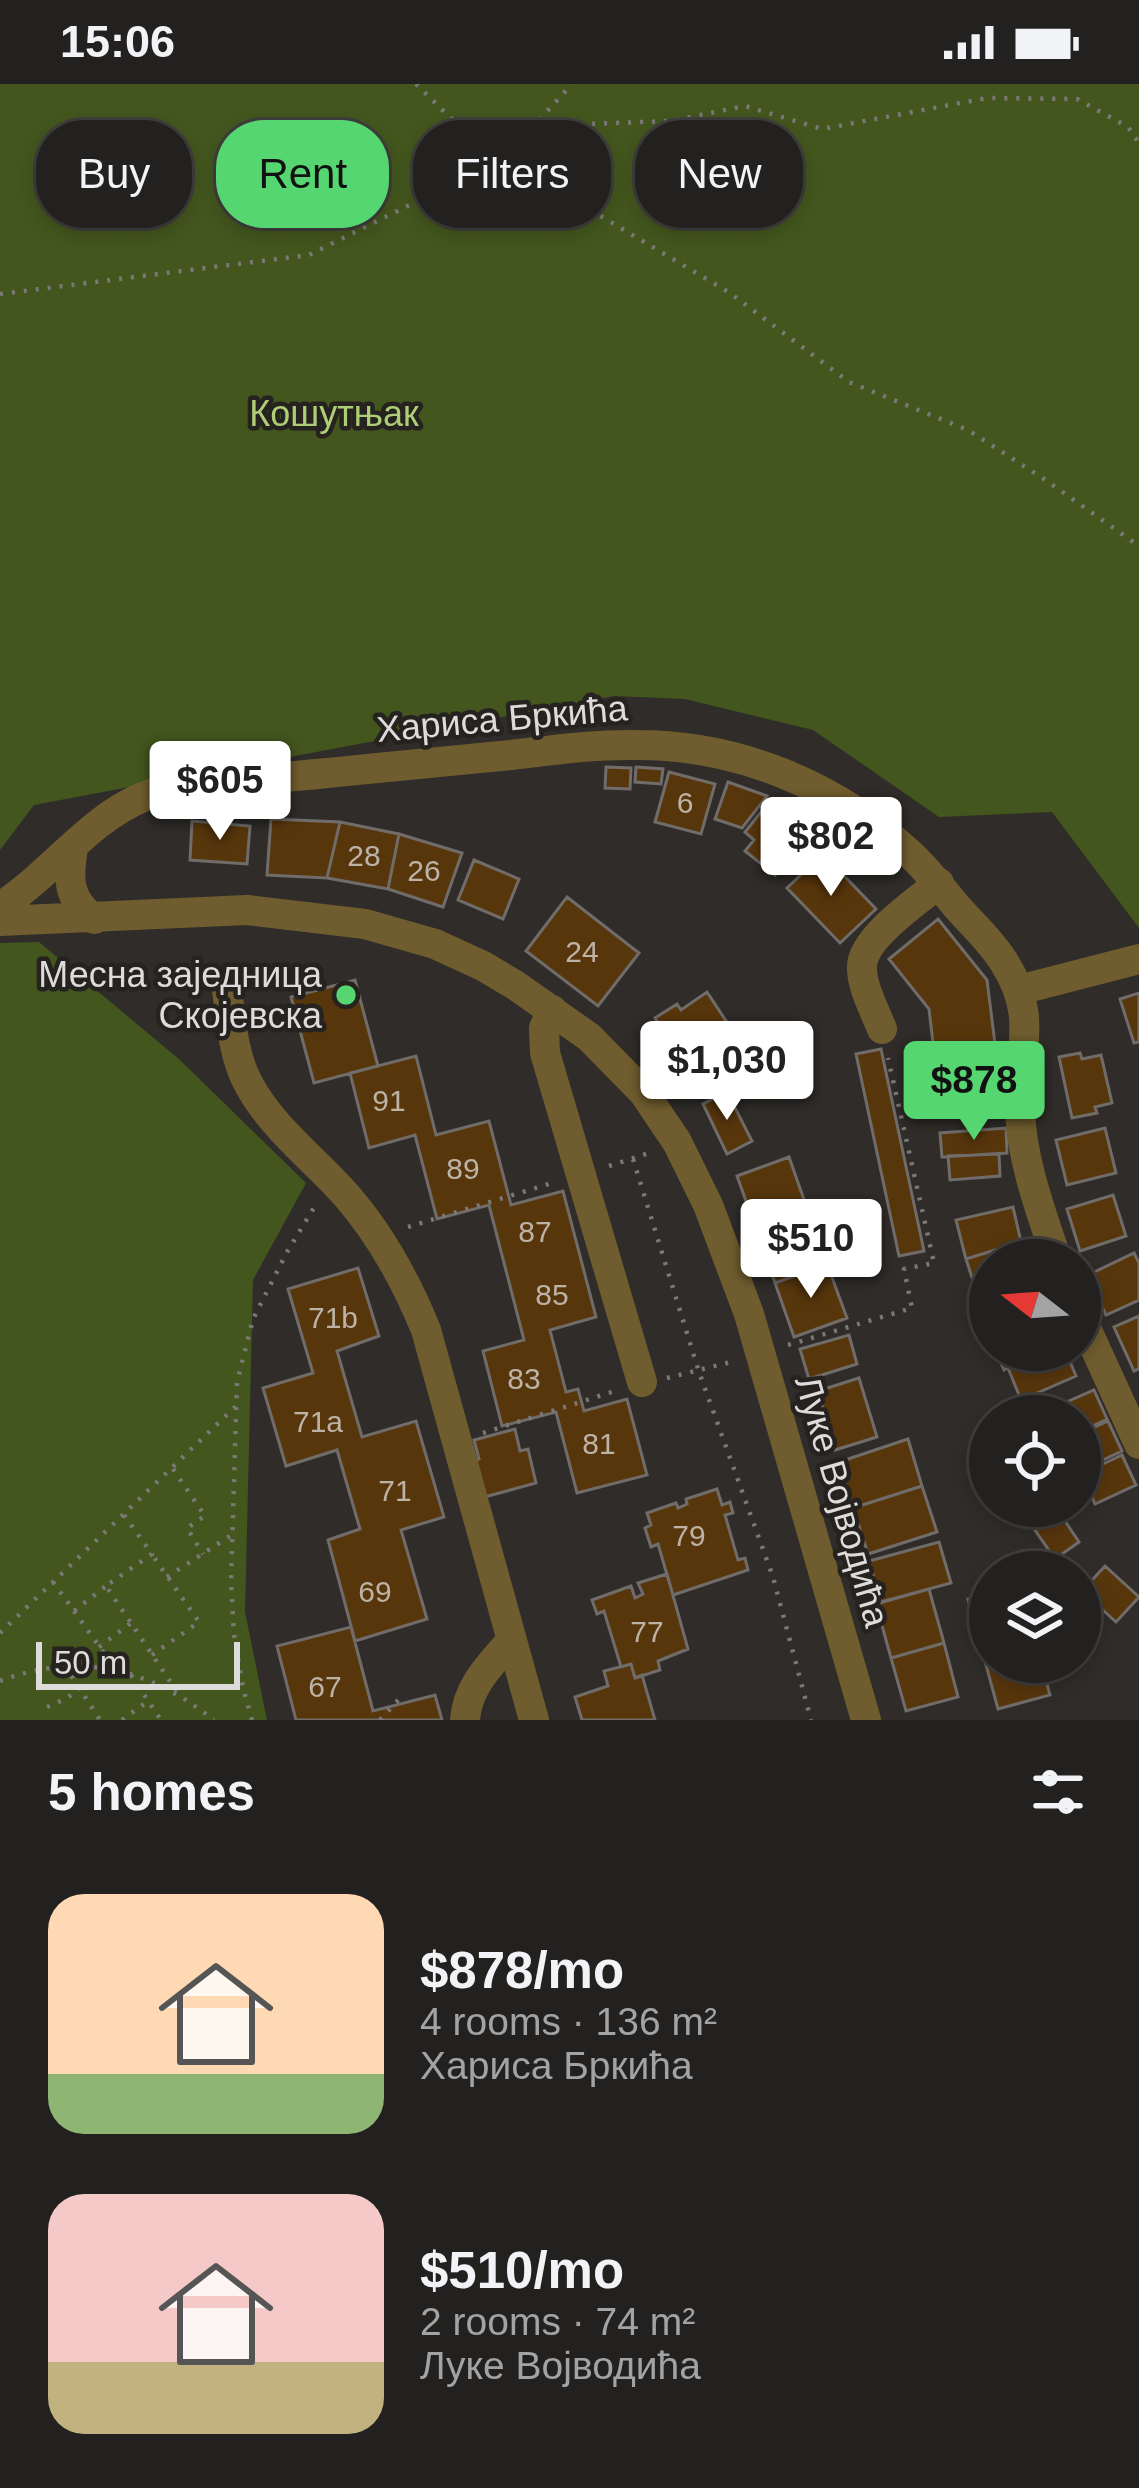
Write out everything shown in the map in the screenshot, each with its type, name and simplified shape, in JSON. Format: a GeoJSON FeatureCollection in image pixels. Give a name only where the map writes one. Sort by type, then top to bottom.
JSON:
{"type":"FeatureCollection","features":[{"type":"Feature","properties":{"kind":"street","name":"Хариса Бркића"},"geometry":{"type":"LineString","coordinates":[[0,907],[124,806],[179,785],[579,746],[644,744],[751,760],[812,786],[866,818],[909,853],[988,940],[1019,990],[1026,1030],[1019,1110],[1050,1239]]}},
{"type":"Feature","properties":{"kind":"street"},"geometry":{"type":"LineString","coordinates":[[73,848],[70,890],[94,919]]}},
{"type":"Feature","properties":{"kind":"street"},"geometry":{"type":"LineString","coordinates":[[882,1030],[864,980],[864,955],[878,935],[939,883]]}},
{"type":"Feature","properties":{"kind":"street","name":"Луке Војводића"},"geometry":{"type":"LineString","coordinates":[[0,921],[247,910],[365,924],[435,944],[483,966],[589,1037],[644,1094],[677,1142],[722,1240],[760,1354],[866,1720]]}},
{"type":"Feature","properties":{"kind":"street"},"geometry":{"type":"LineString","coordinates":[[1019,990],[1139,959]]}},
{"type":"Feature","properties":{"kind":"street"},"geometry":{"type":"LineString","coordinates":[[226,983],[235,1048],[246,1079],[261,1104],[377,1236],[411,1293],[426,1330],[534,1720]]}},
{"type":"Feature","properties":{"kind":"street"},"geometry":{"type":"LineString","coordinates":[[552,1010],[543,1040],[642,1382]]}},
{"type":"Feature","properties":{"kind":"street"},"geometry":{"type":"LineString","coordinates":[[1101,1361],[1139,1444]]}},
{"type":"Feature","properties":{"kind":"street"},"geometry":{"type":"LineString","coordinates":[[465,1720],[470,1694],[511,1641]]}},
{"type":"Feature","properties":{"kind":"path"},"geometry":{"type":"LineString","coordinates":[[416,84],[453,120]]}},
{"type":"Feature","properties":{"kind":"path"},"geometry":{"type":"LineString","coordinates":[[539,120],[572,84]]}},
{"type":"Feature","properties":{"kind":"path"},"geometry":{"type":"LineString","coordinates":[[611,123],[670,121],[745,106],[822,129],[987,98],[1076,99],[1127,127],[1139,143]]}},
{"type":"Feature","properties":{"kind":"path"},"geometry":{"type":"LineString","coordinates":[[0,294],[309,255],[413,203]]}},
{"type":"Feature","properties":{"kind":"path"},"geometry":{"type":"LineString","coordinates":[[611,221],[730,293],[849,382],[968,430],[1139,546]]}},
{"type":"Feature","properties":{"kind":"path"},"geometry":{"type":"LineString","coordinates":[[456,1442],[642,1382],[699,1372],[912,1308],[904,1269],[934,1262],[882,1030]]}},
{"type":"Feature","properties":{"kind":"path"},"geometry":{"type":"LineString","coordinates":[[377,1236],[677,1142]]}},
{"type":"Feature","properties":{"kind":"path"},"geometry":{"type":"LineString","coordinates":[[633,1159],[699,1372],[773,1576],[811,1720]]}},
{"type":"Feature","properties":{"kind":"path"},"geometry":{"type":"LineString","coordinates":[[252,1720],[234,1635],[231,1582],[237,1382],[253,1319],[331,1180]]}},
{"type":"Feature","properties":{"kind":"path"},"geometry":{"type":"LineString","coordinates":[[0,1634],[237,1405]]}},
{"type":"Feature","properties":{"kind":"path"},"geometry":{"type":"LineString","coordinates":[[172,1467],[205,1516],[187,1528],[203,1554]]}},
{"type":"Feature","properties":{"kind":"path"},"geometry":{"type":"LineString","coordinates":[[124,1514],[199,1622],[152,1655]]}},
{"type":"Feature","properties":{"kind":"path"},"geometry":{"type":"LineString","coordinates":[[167,1577],[233,1534]]}},
{"type":"Feature","properties":{"kind":"path"},"geometry":{"type":"LineString","coordinates":[[74,1612],[152,1554]]}},
{"type":"Feature","properties":{"kind":"path"},"geometry":{"type":"LineString","coordinates":[[53,1582],[116,1670]]}},
{"type":"Feature","properties":{"kind":"path"},"geometry":{"type":"LineString","coordinates":[[106,1586],[180,1696]]}},
{"type":"Feature","properties":{"kind":"path"},"geometry":{"type":"LineString","coordinates":[[99,1647],[131,1623]]}},
{"type":"Feature","properties":{"kind":"path"},"geometry":{"type":"LineString","coordinates":[[0,1681],[76,1664],[129,1672],[180,1696],[214,1720]]}},
{"type":"Feature","properties":{"kind":"path"},"geometry":{"type":"LineString","coordinates":[[65,1666],[100,1720]]}},
{"type":"Feature","properties":{"kind":"path"},"geometry":{"type":"LineString","coordinates":[[129,1672],[161,1720]]}},
{"type":"Feature","properties":{"kind":"path"},"geometry":{"type":"LineString","coordinates":[[47,1706],[79,1688]]}},
{"type":"Feature","properties":{"kind":"path"},"geometry":{"type":"LineString","coordinates":[[380,1720],[400,1698]]}},
{"type":"Feature","properties":{"kind":"path"},"geometry":{"type":"LineString","coordinates":[[122,1720],[148,1701]]}},
{"type":"Feature","properties":{"kind":"green space","name":"Кошутњак"},"geometry":{"type":"Polygon","coordinates":[[[0,84],[1139,84],[1139,928],[1052,812],[939,817],[813,730],[685,699],[614,696],[34,805],[0,850],[0,84]]]}},
{"type":"Feature","properties":{"kind":"green space"},"geometry":{"type":"Polygon","coordinates":[[[39,942],[180,1060],[306,1183],[253,1280],[245,1612],[267,1720],[0,1720],[0,943],[39,942]]]}},
{"type":"Feature","properties":{"kind":"building"},"geometry":{"type":"Polygon","coordinates":[[[606,767],[631,768],[630,789],[605,788],[606,767]]]}},
{"type":"Feature","properties":{"kind":"building"},"geometry":{"type":"Polygon","coordinates":[[[636,767],[663,769],[661,784],[635,782],[636,767]]]}},
{"type":"Feature","properties":{"kind":"building"},"geometry":{"type":"Polygon","coordinates":[[[669,772],[715,784],[701,834],[655,822],[669,772]]]}},
{"type":"Feature","properties":{"kind":"building"},"geometry":{"type":"Polygon","coordinates":[[[728,782],[767,796],[742,828],[715,819],[728,782]]]}},
{"type":"Feature","properties":{"kind":"building"},"geometry":{"type":"Polygon","coordinates":[[[761,812],[810,850],[794,870],[785,862],[775,875],[745,851],[754,840],[745,832],[761,812]]]}},
{"type":"Feature","properties":{"kind":"building"},"geometry":{"type":"Polygon","coordinates":[[[271,819],[340,822],[327,878],[267,875],[271,819]]]}},
{"type":"Feature","properties":{"kind":"building"},"geometry":{"type":"Polygon","coordinates":[[[192,821],[250,826],[247,864],[190,860],[192,821]]]}},
{"type":"Feature","properties":{"kind":"building"},"geometry":{"type":"Polygon","coordinates":[[[340,822],[399,834],[388,889],[327,878],[340,822]]]}},
{"type":"Feature","properties":{"kind":"building"},"geometry":{"type":"Polygon","coordinates":[[[399,834],[462,853],[443,907],[388,889],[399,834]]]}},
{"type":"Feature","properties":{"kind":"building"},"geometry":{"type":"Polygon","coordinates":[[[823,854],[876,909],[840,943],[787,888],[823,854]]]}},
{"type":"Feature","properties":{"kind":"building"},"geometry":{"type":"Polygon","coordinates":[[[474,860],[519,879],[503,919],[458,900],[474,860]]]}},
{"type":"Feature","properties":{"kind":"building"},"geometry":{"type":"Polygon","coordinates":[[[567,897],[639,953],[598,1006],[526,951],[567,897]]]}},
{"type":"Feature","properties":{"kind":"building"},"geometry":{"type":"Polygon","coordinates":[[[938,919],[987,980],[996,1052],[935,1060],[929,1009],[889,959],[938,919]]]}},
{"type":"Feature","properties":{"kind":"building"},"geometry":{"type":"Polygon","coordinates":[[[355,980],[378,1066],[314,1083],[291,997],[355,980]]]}},
{"type":"Feature","properties":{"kind":"building"},"geometry":{"type":"Polygon","coordinates":[[[707,992],[734,1033],[686,1065],[655,1018],[677,1004],[681,1010],[707,992]]]}},
{"type":"Feature","properties":{"kind":"building"},"geometry":{"type":"Polygon","coordinates":[[[1139,993],[1139,1042],[1134,1043],[1120,999],[1139,993]]]}},
{"type":"Feature","properties":{"kind":"building"},"geometry":{"type":"Polygon","coordinates":[[[881,1049],[924,1251],[899,1256],[856,1054],[881,1049]]]}},
{"type":"Feature","properties":{"kind":"building"},"geometry":{"type":"Polygon","coordinates":[[[1080,1053],[1082,1059],[1101,1055],[1112,1103],[1095,1107],[1097,1113],[1072,1118],[1059,1057],[1080,1053]]]}},
{"type":"Feature","properties":{"kind":"building"},"geometry":{"type":"Polygon","coordinates":[[[416,1056],[436,1135],[489,1121],[511,1205],[563,1191],[596,1317],[550,1330],[566,1392],[578,1389],[584,1411],[627,1399],[647,1475],[577,1493],[556,1412],[502,1426],[483,1351],[524,1340],[489,1205],[437,1219],[415,1135],[369,1148],[350,1073],[416,1056]]]}},
{"type":"Feature","properties":{"kind":"building"},"geometry":{"type":"Polygon","coordinates":[[[710,1058],[724,1083],[699,1097],[685,1072],[710,1058]]]}},
{"type":"Feature","properties":{"kind":"building"},"geometry":{"type":"Polygon","coordinates":[[[727,1092],[752,1141],[727,1154],[703,1104],[727,1092]]]}},
{"type":"Feature","properties":{"kind":"building"},"geometry":{"type":"Polygon","coordinates":[[[1006,1128],[1007,1153],[942,1157],[940,1133],[1006,1128]]]}},
{"type":"Feature","properties":{"kind":"building"},"geometry":{"type":"Polygon","coordinates":[[[1105,1128],[1116,1173],[1067,1185],[1056,1140],[1105,1128]]]}},
{"type":"Feature","properties":{"kind":"building"},"geometry":{"type":"Polygon","coordinates":[[[999,1154],[1000,1176],[950,1180],[948,1156],[999,1154]]]}},
{"type":"Feature","properties":{"kind":"building"},"geometry":{"type":"Polygon","coordinates":[[[789,1157],[808,1211],[756,1229],[737,1176],[789,1157]]]}},
{"type":"Feature","properties":{"kind":"building"},"geometry":{"type":"Polygon","coordinates":[[[1113,1195],[1126,1236],[1101,1244],[1101,1239],[1076,1239],[1067,1209],[1113,1195]]]}},
{"type":"Feature","properties":{"kind":"building"},"geometry":{"type":"Polygon","coordinates":[[[1013,1207],[1020,1239],[969,1239],[966,1259],[956,1220],[1013,1207]]]}},
{"type":"Feature","properties":{"kind":"building"},"geometry":{"type":"Polygon","coordinates":[[[808,1211],[827,1264],[775,1283],[756,1229],[808,1211]]]}},
{"type":"Feature","properties":{"kind":"building"},"geometry":{"type":"Polygon","coordinates":[[[1134,1253],[1139,1263],[1139,1300],[1106,1315],[1101,1304],[1101,1269],[1134,1253]]]}},
{"type":"Feature","properties":{"kind":"building"},"geometry":{"type":"Polygon","coordinates":[[[827,1264],[847,1318],[794,1337],[775,1283],[827,1264]]]}},
{"type":"Feature","properties":{"kind":"building"},"geometry":{"type":"Polygon","coordinates":[[[358,1268],[379,1336],[337,1351],[362,1437],[416,1421],[444,1517],[401,1530],[427,1619],[355,1641],[328,1540],[360,1529],[337,1450],[286,1466],[263,1388],[313,1373],[288,1289],[358,1268]]]}},
{"type":"Feature","properties":{"kind":"building"},"geometry":{"type":"Polygon","coordinates":[[[1139,1316],[1139,1369],[1134,1371],[1114,1327],[1139,1316]]]}},
{"type":"Feature","properties":{"kind":"building"},"geometry":{"type":"Polygon","coordinates":[[[849,1335],[857,1364],[809,1379],[800,1349],[849,1335]]]}},
{"type":"Feature","properties":{"kind":"building"},"geometry":{"type":"Polygon","coordinates":[[[1009,1371],[1074,1371],[1076,1376],[1032,1395],[1019,1395],[1009,1371]]]}},
{"type":"Feature","properties":{"kind":"building"},"geometry":{"type":"Polygon","coordinates":[[[859,1378],[877,1437],[835,1450],[818,1391],[859,1378]]]}},
{"type":"Feature","properties":{"kind":"building"},"geometry":{"type":"Polygon","coordinates":[[[1108,1421],[1122,1451],[1101,1461],[1101,1424],[1108,1421]]]}},
{"type":"Feature","properties":{"kind":"building"},"geometry":{"type":"Polygon","coordinates":[[[515,1429],[520,1451],[528,1449],[536,1483],[481,1498],[471,1461],[479,1459],[474,1440],[515,1429]]]}},
{"type":"Feature","properties":{"kind":"building"},"geometry":{"type":"Polygon","coordinates":[[[908,1439],[922,1486],[853,1508],[839,1462],[908,1439]]]}},
{"type":"Feature","properties":{"kind":"building"},"geometry":{"type":"Polygon","coordinates":[[[1122,1455],[1136,1485],[1101,1501],[1101,1465],[1122,1455]]]}},
{"type":"Feature","properties":{"kind":"building"},"geometry":{"type":"Polygon","coordinates":[[[922,1486],[937,1532],[868,1554],[853,1508],[922,1486]]]}},
{"type":"Feature","properties":{"kind":"building"},"geometry":{"type":"Polygon","coordinates":[[[717,1489],[722,1505],[730,1502],[733,1513],[725,1515],[738,1560],[745,1558],[748,1570],[673,1595],[658,1544],[651,1547],[645,1528],[651,1525],[647,1513],[676,1503],[678,1508],[687,1504],[686,1499],[717,1489]]]}},
{"type":"Feature","properties":{"kind":"building"},"geometry":{"type":"Polygon","coordinates":[[[1033,1527],[1069,1527],[1079,1542],[1066,1551],[1049,1551],[1033,1527]]]}},
{"type":"Feature","properties":{"kind":"building"},"geometry":{"type":"Polygon","coordinates":[[[939,1542],[951,1583],[881,1602],[869,1561],[939,1542]]]}},
{"type":"Feature","properties":{"kind":"building"},"geometry":{"type":"Polygon","coordinates":[[[1105,1566],[1139,1597],[1116,1622],[1101,1608],[1105,1566]]]}},
{"type":"Feature","properties":{"kind":"building"},"geometry":{"type":"Polygon","coordinates":[[[667,1574],[688,1649],[658,1661],[660,1670],[635,1678],[631,1664],[621,1667],[604,1611],[597,1614],[592,1600],[631,1586],[635,1598],[643,1594],[638,1583],[667,1574]]]}},
{"type":"Feature","properties":{"kind":"building"},"geometry":{"type":"Polygon","coordinates":[[[929,1589],[944,1643],[891,1658],[876,1604],[929,1589]]]}},
{"type":"Feature","properties":{"kind":"building"},"geometry":{"type":"Polygon","coordinates":[[[351,1627],[373,1711],[435,1695],[442,1720],[296,1720],[277,1646],[351,1627]]]}},
{"type":"Feature","properties":{"kind":"building"},"geometry":{"type":"Polygon","coordinates":[[[944,1643],[958,1697],[906,1711],[891,1658],[944,1643]]]}},
{"type":"Feature","properties":{"kind":"building"},"geometry":{"type":"Polygon","coordinates":[[[631,1664],[635,1678],[642,1675],[655,1720],[582,1720],[575,1697],[608,1686],[604,1671],[631,1664]]]}},
{"type":"Feature","properties":{"kind":"building"},"geometry":{"type":"Polygon","coordinates":[[[991,1683],[1047,1683],[1050,1695],[998,1709],[991,1683]]]}},
{"type":"Feature","properties":{"kind":"place","name":"Месна заједница Скојевска"},"geometry":{"type":"Point","coordinates":[346,995]}}]}
